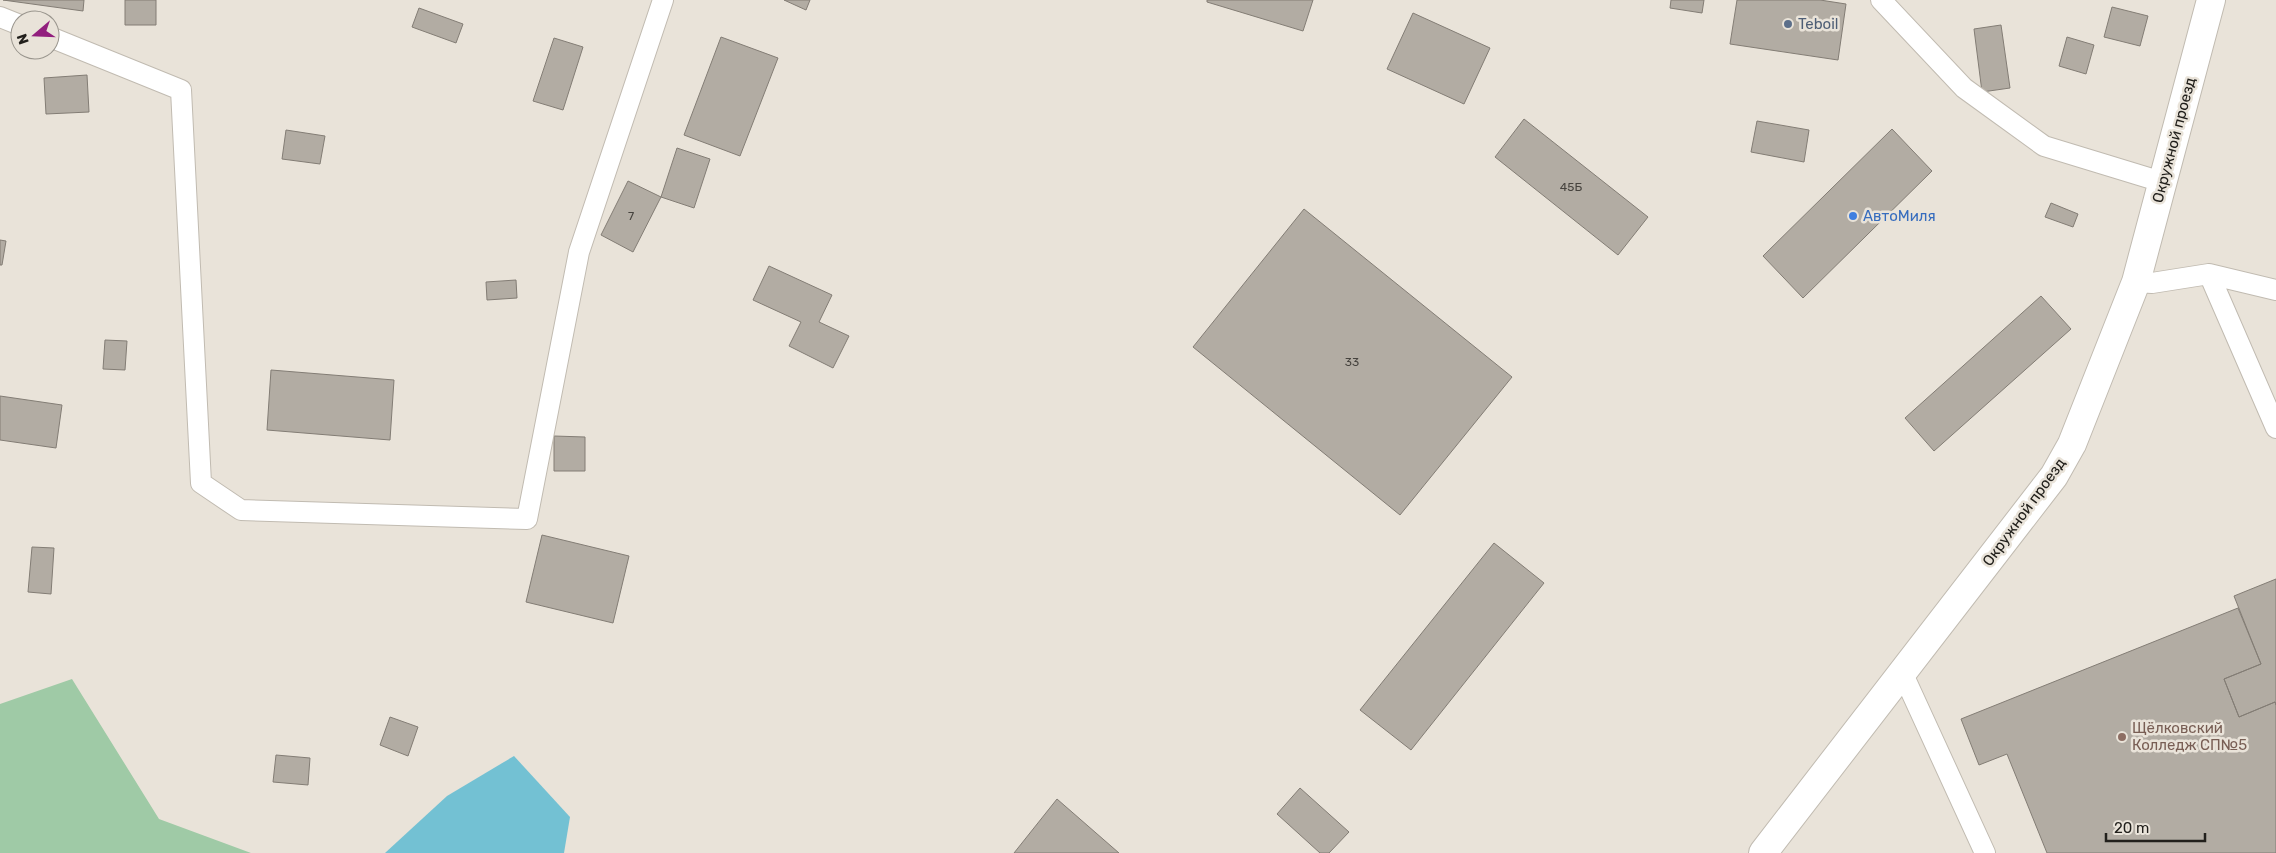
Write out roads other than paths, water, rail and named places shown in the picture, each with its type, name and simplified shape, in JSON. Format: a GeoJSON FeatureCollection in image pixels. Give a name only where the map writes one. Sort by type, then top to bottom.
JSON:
{"type":"FeatureCollection","features":[{"type":"Feature","properties":{"kind":"street","name":"Окружной проезд"},"geometry":{"type":"LineString","coordinates":[[1762,853],[2054,476],[2072,444],[2136,282],[2211,0]]}},
{"type":"Feature","properties":{"kind":"lane"},"geometry":{"type":"LineString","coordinates":[[60,41],[181,90],[201,483],[241,510],[527,519],[579,252],[663,0]]}},
{"type":"Feature","properties":{"kind":"lane"},"geometry":{"type":"LineString","coordinates":[[1881,0],[1964,88],[2044,146],[2162,182]]}},
{"type":"Feature","properties":{"kind":"lane"},"geometry":{"type":"LineString","coordinates":[[2209,274],[2276,428]]}},
{"type":"Feature","properties":{"kind":"lane"},"geometry":{"type":"LineString","coordinates":[[2136,282],[2152,283],[2209,274],[2276,290]]}},
{"type":"Feature","properties":{"kind":"lane"},"geometry":{"type":"LineString","coordinates":[[1902,672],[1985,853]]}},
{"type":"Feature","properties":{"kind":"water"},"geometry":{"type":"Polygon","coordinates":[[[514,756],[570,817],[564,853],[385,853],[447,796],[514,756]]]}},
{"type":"Feature","properties":{"kind":"place","name":"Teboil"},"geometry":{"type":"Point","coordinates":[1788,24]}},
{"type":"Feature","properties":{"kind":"place","name":"АвтоМиля"},"geometry":{"type":"Point","coordinates":[1853,216]}},
{"type":"Feature","properties":{"kind":"place","name":"Щёлковский Колледж СП№5"},"geometry":{"type":"Point","coordinates":[2122,737]}}]}
